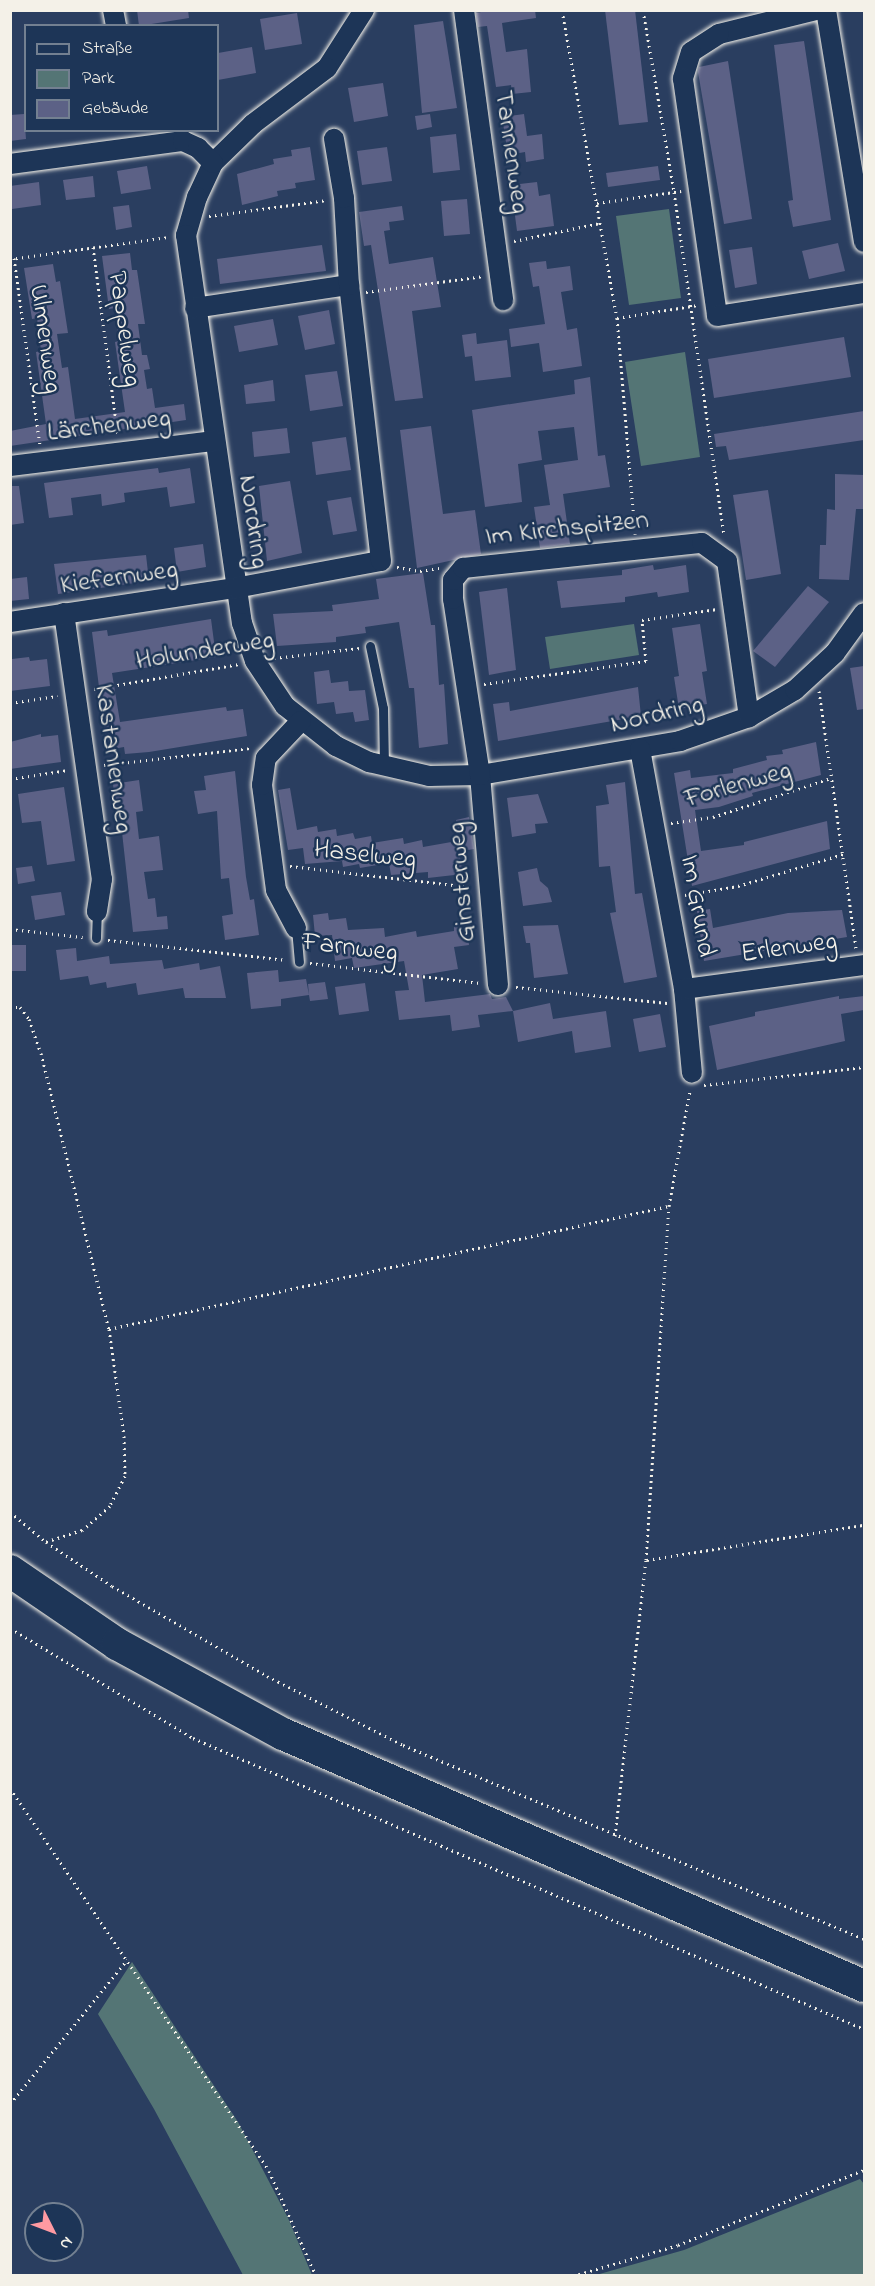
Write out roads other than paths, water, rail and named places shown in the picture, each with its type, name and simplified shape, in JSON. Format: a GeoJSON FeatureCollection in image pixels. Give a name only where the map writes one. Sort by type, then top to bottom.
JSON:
{"type":"FeatureCollection","features":[{"type":"Feature","properties":{"kind":"main road"},"geometry":{"type":"LineString","coordinates":[[10,1571],[117,1644],[283,1734],[864,1986]]}},
{"type":"Feature","properties":{"kind":"street"},"geometry":{"type":"LineString","coordinates":[[10,164],[133,138],[190,142],[213,163],[253,124],[327,68],[364,10]]}},
{"type":"Feature","properties":{"kind":"street","name":"Tannenweg"},"geometry":{"type":"LineString","coordinates":[[464,10],[504,300]]}},
{"type":"Feature","properties":{"kind":"street"},"geometry":{"type":"LineString","coordinates":[[816,10],[719,34],[691,52],[683,80],[714,303],[717,316],[864,293]]}},
{"type":"Feature","properties":{"kind":"street"},"geometry":{"type":"LineString","coordinates":[[826,10],[857,155],[864,242]]}},
{"type":"Feature","properties":{"kind":"street"},"geometry":{"type":"LineString","coordinates":[[195,308],[349,285],[344,198],[334,139]]}},
{"type":"Feature","properties":{"kind":"street","name":"Nordring"},"geometry":{"type":"LineString","coordinates":[[213,163],[188,227],[195,308],[236,588],[255,661],[268,684],[301,720],[336,746],[384,766],[429,776],[480,775],[640,749],[713,731],[749,717],[795,690],[816,671],[864,613]]}},
{"type":"Feature","properties":{"kind":"street","name":"Kiefernweg"},"geometry":{"type":"LineString","coordinates":[[10,622],[236,588],[381,561],[349,285]]}},
{"type":"Feature","properties":{"kind":"street","name":"Lärchenweg"},"geometry":{"type":"LineString","coordinates":[[10,466],[214,441]]}},
{"type":"Feature","properties":{"kind":"street","name":"Im Kirchspitzen"},"geometry":{"type":"LineString","coordinates":[[480,775],[453,598],[453,580],[463,568],[636,548],[702,543],[727,561],[749,717]]}},
{"type":"Feature","properties":{"kind":"street","name":"Kastanienweg"},"geometry":{"type":"LineString","coordinates":[[64,613],[102,879],[97,912]]}},
{"type":"Feature","properties":{"kind":"street"},"geometry":{"type":"LineString","coordinates":[[296,928],[276,890],[261,785],[266,758],[301,720]]}},
{"type":"Feature","properties":{"kind":"street","name":"Im Grund"},"geometry":{"type":"LineString","coordinates":[[640,749],[685,995],[692,1073]]}},
{"type":"Feature","properties":{"kind":"street","name":"Ginsterweg"},"geometry":{"type":"LineString","coordinates":[[480,775],[498,985]]}},
{"type":"Feature","properties":{"kind":"street","name":"Erlenweg"},"geometry":{"type":"LineString","coordinates":[[685,995],[861,965]]}},
{"type":"Feature","properties":{"kind":"lane"},"geometry":{"type":"LineString","coordinates":[[370,646],[383,708],[384,766]]}},
{"type":"Feature","properties":{"kind":"lane"},"geometry":{"type":"LineString","coordinates":[[96,938],[97,912]]}},
{"type":"Feature","properties":{"kind":"lane"},"geometry":{"type":"LineString","coordinates":[[296,928],[299,962]]}}]}
